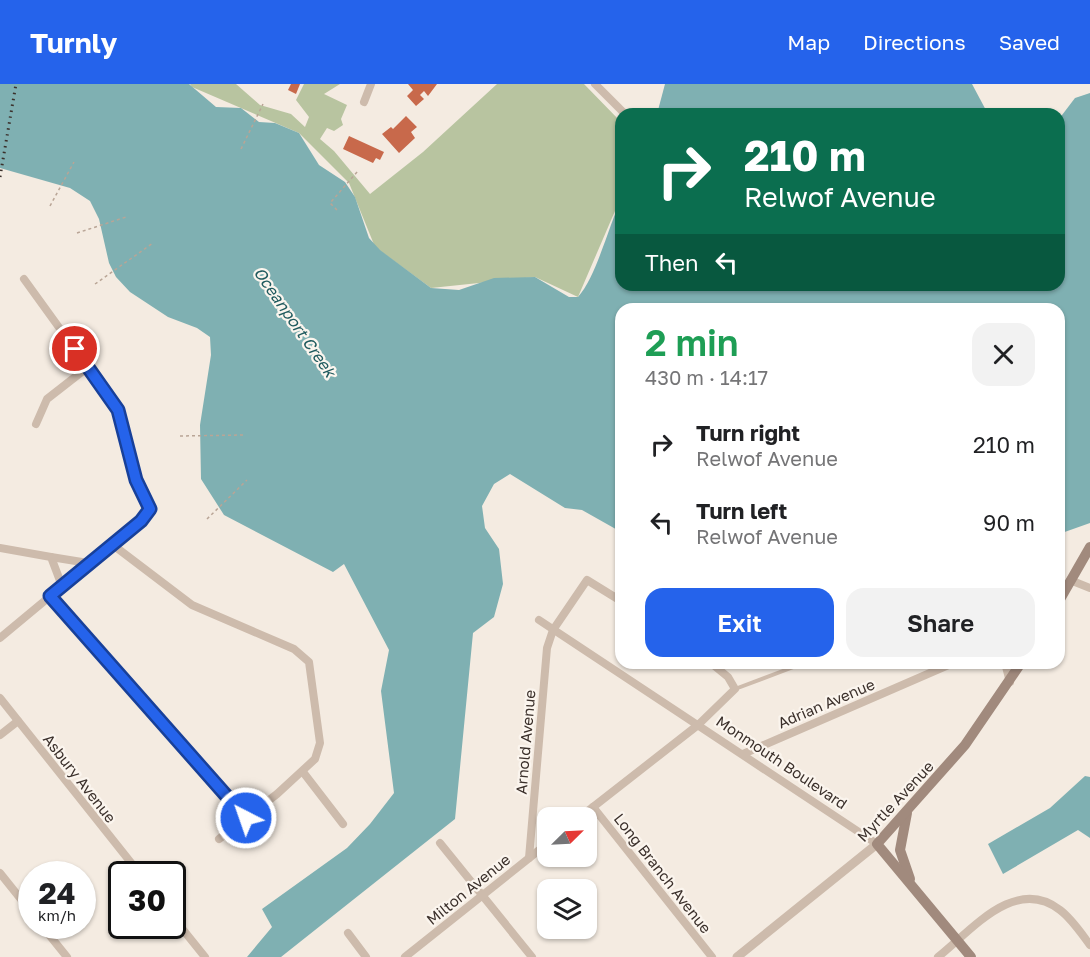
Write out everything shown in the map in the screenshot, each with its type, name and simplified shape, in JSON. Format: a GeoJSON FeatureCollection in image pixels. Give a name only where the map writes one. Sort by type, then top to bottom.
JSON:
{"type":"FeatureCollection","features":[{"type":"Feature","properties":{"kind":"main road"},"geometry":{"type":"LineString","coordinates":[[1065,590],[1090,547]]}},
{"type":"Feature","properties":{"kind":"main road","name":"Myrtle Avenue"},"geometry":{"type":"LineString","coordinates":[[877,844],[907,813],[965,745],[1018,669]]}},
{"type":"Feature","properties":{"kind":"main road"},"geometry":{"type":"LineString","coordinates":[[907,813],[900,850],[913,888]]}},
{"type":"Feature","properties":{"kind":"main road","name":"Monmouth Boulevard"},"geometry":{"type":"LineString","coordinates":[[877,844],[971,957]]}},
{"type":"Feature","properties":{"kind":"street"},"geometry":{"type":"LineString","coordinates":[[364,102],[371,84]]}},
{"type":"Feature","properties":{"kind":"street"},"geometry":{"type":"LineString","coordinates":[[595,84],[619,108]]}},
{"type":"Feature","properties":{"kind":"street"},"geometry":{"type":"LineString","coordinates":[[0,638],[149,512],[135,476],[118,410],[24,279]]}},
{"type":"Feature","properties":{"kind":"street"},"geometry":{"type":"LineString","coordinates":[[36,424],[47,399],[88,367]]}},
{"type":"Feature","properties":{"kind":"street"},"geometry":{"type":"LineString","coordinates":[[113,544],[192,605],[294,649],[307,659],[313,680],[320,743],[315,759],[303,772],[219,839]]}},
{"type":"Feature","properties":{"kind":"street"},"geometry":{"type":"LineString","coordinates":[[0,548],[88,563]]}},
{"type":"Feature","properties":{"kind":"street"},"geometry":{"type":"LineString","coordinates":[[51,556],[62,586]]}},
{"type":"Feature","properties":{"kind":"street"},"geometry":{"type":"LineString","coordinates":[[553,630],[586,580],[615,597]]}},
{"type":"Feature","properties":{"kind":"street"},"geometry":{"type":"LineString","coordinates":[[1070,580],[1090,588]]}},
{"type":"Feature","properties":{"kind":"street"},"geometry":{"type":"LineString","coordinates":[[50,596],[246,818]]}},
{"type":"Feature","properties":{"kind":"street","name":"Monmouth Boulevard"},"geometry":{"type":"LineString","coordinates":[[539,620],[877,844]]}},
{"type":"Feature","properties":{"kind":"street","name":"Arnold Avenue"},"geometry":{"type":"LineString","coordinates":[[529,858],[547,648],[553,630]]}},
{"type":"Feature","properties":{"kind":"street"},"geometry":{"type":"LineString","coordinates":[[719,669],[728,676],[735,689]]}},
{"type":"Feature","properties":{"kind":"street","name":"Adrian Avenue"},"geometry":{"type":"LineString","coordinates":[[743,754],[939,669]]}},
{"type":"Feature","properties":{"kind":"street"},"geometry":{"type":"LineString","coordinates":[[1007,669],[1010,682]]}},
{"type":"Feature","properties":{"kind":"street","name":"Monmouth Boulevard"},"geometry":{"type":"LineString","coordinates":[[698,724],[735,689]]}},
{"type":"Feature","properties":{"kind":"street","name":"Asbury Avenue"},"geometry":{"type":"LineString","coordinates":[[0,698],[130,861]]}},
{"type":"Feature","properties":{"kind":"street"},"geometry":{"type":"LineString","coordinates":[[0,735],[18,721]]}},
{"type":"Feature","properties":{"kind":"street"},"geometry":{"type":"LineString","coordinates":[[593,807],[698,724]]}},
{"type":"Feature","properties":{"kind":"street"},"geometry":{"type":"LineString","coordinates":[[303,772],[343,824]]}},
{"type":"Feature","properties":{"kind":"street","name":"Long Branch Avenue"},"geometry":{"type":"LineString","coordinates":[[597,812],[712,957]]}},
{"type":"Feature","properties":{"kind":"street"},"geometry":{"type":"LineString","coordinates":[[440,843],[532,957]]}},
{"type":"Feature","properties":{"kind":"street","name":"Myrtle Avenue"},"geometry":{"type":"LineString","coordinates":[[736,957],[877,844]]}},
{"type":"Feature","properties":{"kind":"street","name":"Milton Avenue"},"geometry":{"type":"LineString","coordinates":[[405,957],[537,852]]}},
{"type":"Feature","properties":{"kind":"street"},"geometry":{"type":"LineString","coordinates":[[0,873],[18,896]]}},
{"type":"Feature","properties":{"kind":"street"},"geometry":{"type":"LineString","coordinates":[[938,957],[1002,905],[1030,899],[1050,904],[1060,910],[1090,945]]}},
{"type":"Feature","properties":{"kind":"street"},"geometry":{"type":"LineString","coordinates":[[186,933],[205,957]]}},
{"type":"Feature","properties":{"kind":"street"},"geometry":{"type":"LineString","coordinates":[[348,933],[366,957]]}},
{"type":"Feature","properties":{"kind":"street"},"geometry":{"type":"LineString","coordinates":[[52,939],[67,957]]}},
{"type":"Feature","properties":{"kind":"lane"},"geometry":{"type":"LineString","coordinates":[[735,689],[788,669]]}},
{"type":"Feature","properties":{"kind":"path"},"geometry":{"type":"LineString","coordinates":[[241,149],[263,104]]}},
{"type":"Feature","properties":{"kind":"path"},"geometry":{"type":"LineString","coordinates":[[50,206],[74,162]]}},
{"type":"Feature","properties":{"kind":"path"},"geometry":{"type":"LineString","coordinates":[[337,210],[330,203],[358,171]]}},
{"type":"Feature","properties":{"kind":"path"},"geometry":{"type":"LineString","coordinates":[[78,233],[126,217]]}},
{"type":"Feature","properties":{"kind":"path"},"geometry":{"type":"LineString","coordinates":[[95,284],[153,243]]}},
{"type":"Feature","properties":{"kind":"path"},"geometry":{"type":"LineString","coordinates":[[180,436],[244,435]]}},
{"type":"Feature","properties":{"kind":"path"},"geometry":{"type":"LineString","coordinates":[[207,519],[247,480]]}},
{"type":"Feature","properties":{"kind":"green space"},"geometry":{"type":"Polygon","coordinates":[[[190,84],[236,84],[260,105],[291,114],[305,127],[309,117],[296,100],[304,84],[340,84],[324,94],[347,105],[341,119],[343,125],[334,131],[327,128],[320,139],[334,151],[370,194],[423,152],[497,84],[584,84],[615,116],[615,211],[578,297],[535,277],[431,288],[375,247],[349,183],[299,133],[192,87],[190,84]]]}},
{"type":"Feature","properties":{"kind":"water","name":"Oceanport Creek"},"geometry":{"type":"Polygon","coordinates":[[[0,84],[189,84],[216,107],[241,108],[259,122],[275,123],[299,133],[319,165],[345,182],[355,197],[369,238],[380,250],[431,288],[459,290],[494,278],[535,277],[569,297],[578,297],[596,265],[615,216],[615,291],[1065,291],[1065,111],[1075,98],[1090,93],[1090,523],[1065,532],[1065,303],[615,303],[615,529],[582,510],[565,508],[510,474],[494,484],[482,506],[485,528],[499,549],[503,584],[494,617],[473,633],[455,819],[281,957],[247,957],[272,927],[262,909],[347,848],[370,824],[394,793],[381,691],[389,650],[344,564],[333,572],[224,515],[201,479],[200,425],[211,355],[210,337],[197,328],[168,317],[130,292],[116,277],[109,263],[99,219],[90,201],[70,188],[0,168],[0,84]]]}},
{"type":"Feature","properties":{"kind":"water"},"geometry":{"type":"Polygon","coordinates":[[[665,84],[972,84],[985,108],[659,108],[665,84]]]}},
{"type":"Feature","properties":{"kind":"water"},"geometry":{"type":"Polygon","coordinates":[[[1085,776],[1090,777],[1090,838],[1078,830],[1003,874],[988,844],[1050,808],[1085,776]]]}},
{"type":"Feature","properties":{"kind":"building"},"geometry":{"type":"Polygon","coordinates":[[[291,84],[300,84],[296,94],[288,90],[291,84]]]}},
{"type":"Feature","properties":{"kind":"building"},"geometry":{"type":"Polygon","coordinates":[[[408,84],[437,84],[428,96],[424,91],[420,95],[424,99],[416,106],[407,96],[413,90],[408,84]]]}},
{"type":"Feature","properties":{"kind":"building"},"geometry":{"type":"Polygon","coordinates":[[[406,116],[417,127],[411,132],[415,138],[399,153],[382,134],[391,127],[393,129],[406,116]]]}},
{"type":"Feature","properties":{"kind":"building"},"geometry":{"type":"Polygon","coordinates":[[[349,136],[384,152],[380,160],[376,158],[373,163],[343,149],[349,136]]]}},
{"type":"Feature","properties":{"kind":"railway"},"geometry":{"type":"LineString","coordinates":[[0,177],[16,84]]}},
{"type":"Feature","properties":{"kind":"route"},"geometry":{"type":"LineString","coordinates":[[75,349],[118,410],[136,480],[150,509],[141,521],[50,596],[246,818]]}}]}
